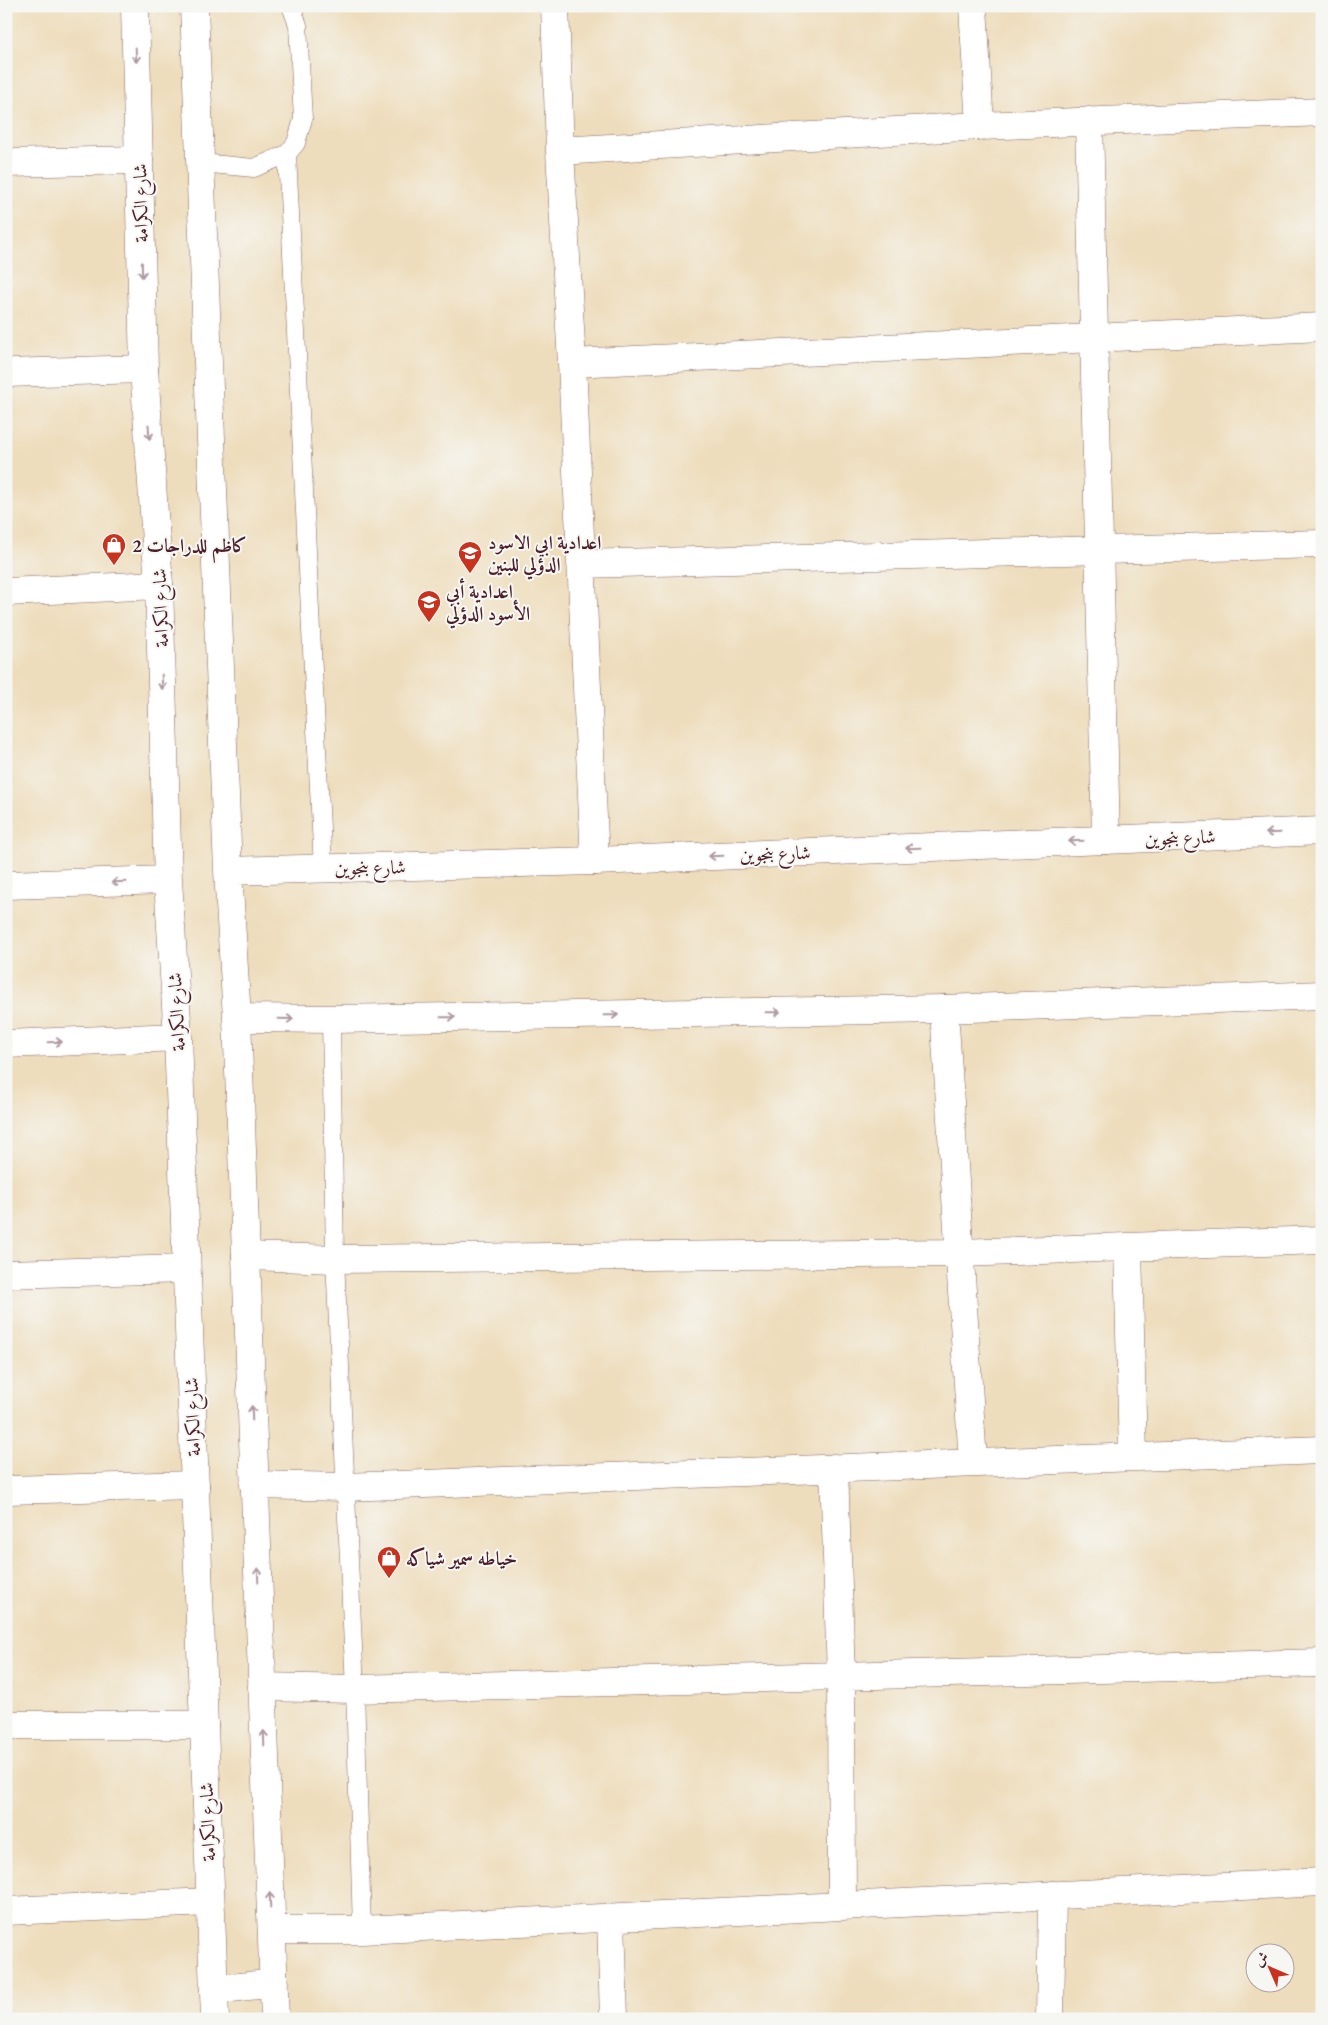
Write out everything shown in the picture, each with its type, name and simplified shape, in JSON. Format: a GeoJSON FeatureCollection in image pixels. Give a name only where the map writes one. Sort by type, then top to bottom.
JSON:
{"type":"FeatureCollection","features":[{"type":"Feature","properties":{"kind":"street","name":"شارع الكرامة"},"geometry":{"type":"LineString","coordinates":[[135,6],[144,369],[159,585],[168,880],[178,1037],[215,2019]]}},
{"type":"Feature","properties":{"kind":"street"},"geometry":{"type":"LineString","coordinates":[[194,6],[228,871],[237,1018],[275,2019]]}},
{"type":"Feature","properties":{"kind":"street"},"geometry":{"type":"LineString","coordinates":[[555,6],[560,151],[582,564],[595,861]]}},
{"type":"Feature","properties":{"kind":"street"},"geometry":{"type":"LineString","coordinates":[[974,6],[980,126]]}},
{"type":"Feature","properties":{"kind":"street"},"geometry":{"type":"LineString","coordinates":[[560,151],[980,126],[1322,112]]}},
{"type":"Feature","properties":{"kind":"street"},"geometry":{"type":"LineString","coordinates":[[1089,121],[1106,840]]}},
{"type":"Feature","properties":{"kind":"street"},"geometry":{"type":"LineString","coordinates":[[6,163],[139,160]]}},
{"type":"Feature","properties":{"kind":"street"},"geometry":{"type":"LineString","coordinates":[[572,363],[1322,327]]}},
{"type":"Feature","properties":{"kind":"street"},"geometry":{"type":"LineString","coordinates":[[6,373],[144,369]]}},
{"type":"Feature","properties":{"kind":"street"},"geometry":{"type":"LineString","coordinates":[[582,564],[1322,544]]}},
{"type":"Feature","properties":{"kind":"street"},"geometry":{"type":"LineString","coordinates":[[6,592],[159,585]]}},
{"type":"Feature","properties":{"kind":"street","name":"شارع بنجوين"},"geometry":{"type":"LineString","coordinates":[[228,871],[595,861],[1322,831]]}},
{"type":"Feature","properties":{"kind":"street"},"geometry":{"type":"LineString","coordinates":[[6,885],[168,880]]}},
{"type":"Feature","properties":{"kind":"street"},"geometry":{"type":"LineString","coordinates":[[237,1018],[330,1019],[944,1009],[1322,995]]}},
{"type":"Feature","properties":{"kind":"street"},"geometry":{"type":"LineString","coordinates":[[944,1009],[958,1253],[973,1463]]}},
{"type":"Feature","properties":{"kind":"street"},"geometry":{"type":"LineString","coordinates":[[6,1044],[178,1037]]}},
{"type":"Feature","properties":{"kind":"street"},"geometry":{"type":"LineString","coordinates":[[246,1256],[335,1259],[958,1253],[1322,1240]]}},
{"type":"Feature","properties":{"kind":"street"},"geometry":{"type":"LineString","coordinates":[[1128,1247],[1133,1457]]}},
{"type":"Feature","properties":{"kind":"street"},"geometry":{"type":"LineString","coordinates":[[6,1274],[186,1269]]}},
{"type":"Feature","properties":{"kind":"street"},"geometry":{"type":"LineString","coordinates":[[254,1485],[345,1487],[1322,1450]]}},
{"type":"Feature","properties":{"kind":"street"},"geometry":{"type":"LineString","coordinates":[[834,1468],[841,1676],[842,1906]]}},
{"type":"Feature","properties":{"kind":"street"},"geometry":{"type":"LineString","coordinates":[[6,1490],[195,1484]]}},
{"type":"Feature","properties":{"kind":"street"},"geometry":{"type":"LineString","coordinates":[[262,1687],[356,1689],[1322,1663]]}},
{"type":"Feature","properties":{"kind":"street"},"geometry":{"type":"LineString","coordinates":[[6,1725],[204,1725]]}},
{"type":"Feature","properties":{"kind":"street"},"geometry":{"type":"LineString","coordinates":[[272,1930],[362,1930],[1322,1882]]}},
{"type":"Feature","properties":{"kind":"street"},"geometry":{"type":"LineString","coordinates":[[1050,2019],[1052,1895]]}},
{"type":"Feature","properties":{"kind":"street"},"geometry":{"type":"LineString","coordinates":[[6,1911],[210,1902]]}},
{"type":"Feature","properties":{"kind":"street"},"geometry":{"type":"LineString","coordinates":[[610,1918],[614,2019]]}},
{"type":"Feature","properties":{"kind":"street"},"geometry":{"type":"LineString","coordinates":[[214,1990],[274,1983]]}},
{"type":"Feature","properties":{"kind":"lane"},"geometry":{"type":"LineString","coordinates":[[200,163],[254,168],[287,154],[296,143],[302,119],[298,25],[291,6]]}},
{"type":"Feature","properties":{"kind":"lane"},"geometry":{"type":"LineString","coordinates":[[287,154],[323,868]]}},
{"type":"Feature","properties":{"kind":"lane"},"geometry":{"type":"LineString","coordinates":[[330,1019],[335,1259],[356,1689],[362,1930]]}},
{"type":"Feature","properties":{"kind":"place","name":"كاظم للدراجات 2"},"geometry":{"type":"Point","coordinates":[114,566]}},
{"type":"Feature","properties":{"kind":"place","name":"اعدادية ابي الاسود الدؤلي للبنين"},"geometry":{"type":"Point","coordinates":[470,574]}},
{"type":"Feature","properties":{"kind":"place","name":"اعدادية أبي الأسود الدؤلي"},"geometry":{"type":"Point","coordinates":[429,623]}},
{"type":"Feature","properties":{"kind":"place","name":"خياطه سمير شياكه"},"geometry":{"type":"Point","coordinates":[389,1579]}}]}
